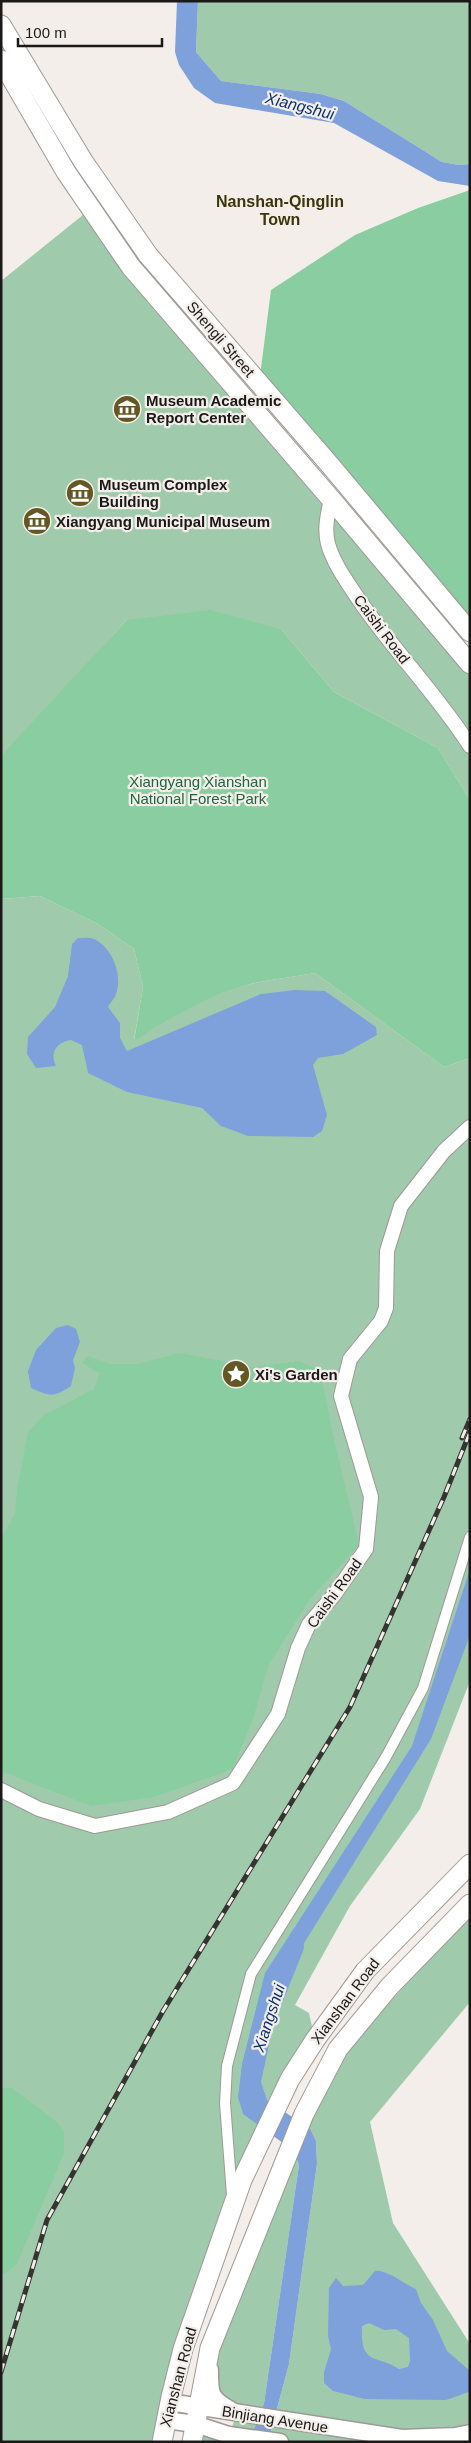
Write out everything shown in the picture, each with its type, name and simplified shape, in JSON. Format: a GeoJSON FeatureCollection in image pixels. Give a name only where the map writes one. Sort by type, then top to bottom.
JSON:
{"type":"FeatureCollection","features":[{"type":"Feature","properties":{"kind":"highway","name":"Shengli Street"},"geometry":{"type":"LineString","coordinates":[[1,25],[83,162],[148,255],[330,465],[470,632]]}},
{"type":"Feature","properties":{"kind":"highway","name":"Shengli Street"},"geometry":{"type":"LineString","coordinates":[[1,60],[66,172],[132,267],[470,664]]}},
{"type":"Feature","properties":{"kind":"highway","name":"Xianshan Road"},"geometry":{"type":"LineString","coordinates":[[162,2442],[183,2349],[232,2208],[246,2171],[290,2079],[365,1971],[470,1864]]}},
{"type":"Feature","properties":{"kind":"highway","name":"Xianshan Road"},"geometry":{"type":"LineString","coordinates":[[196,2424],[210,2348],[270,2194],[304,2114],[338,2049],[390,1986],[470,1904]]}},
{"type":"Feature","properties":{"kind":"main road"},"geometry":{"type":"LineString","coordinates":[[210,2348],[210,2389],[216,2402],[237,2413]]}},
{"type":"Feature","properties":{"kind":"main road","name":"Binjiang Avenue"},"geometry":{"type":"LineString","coordinates":[[168,2411],[224,2438],[280,2442]]}},
{"type":"Feature","properties":{"kind":"main road","name":"Binjiang Avenue"},"geometry":{"type":"LineString","coordinates":[[196,2424],[237,2413],[402,2438],[455,2436],[470,2433]]}},
{"type":"Feature","properties":{"kind":"street","name":"Caishi Road"},"geometry":{"type":"LineString","coordinates":[[331,499],[325,525],[328,543],[338,568],[366,612],[456,723],[470,746]]}},
{"type":"Feature","properties":{"kind":"street","name":"Caishi Road"},"geometry":{"type":"LineString","coordinates":[[1,1790],[39,1808],[95,1826],[168,1812],[233,1783],[278,1714],[298,1648],[309,1624],[334,1595],[366,1549],[371,1497],[342,1396],[350,1358],[381,1321],[386,1308],[387,1251],[401,1206],[444,1151],[470,1127]]}},
{"type":"Feature","properties":{"kind":"street"},"geometry":{"type":"LineString","coordinates":[[232,2208],[225,2103],[227,2075],[251,1974],[386,1756],[423,1688],[470,1537]]}},
{"type":"Feature","properties":{"kind":"green space"},"geometry":{"type":"Polygon","coordinates":[[[198,1],[470,1],[470,164],[459,165],[442,162],[344,101],[321,94],[221,81],[196,52],[198,1]]]}},
{"type":"Feature","properties":{"kind":"green space"},"geometry":{"type":"Polygon","coordinates":[[[470,190],[470,632],[285,413],[257,399],[271,290],[355,235],[418,208],[470,190]]]}},
{"type":"Feature","properties":{"kind":"green space"},"geometry":{"type":"Polygon","coordinates":[[[99,202],[146,266],[257,399],[428,613],[462,586],[470,634],[455,646],[470,664],[470,800],[438,748],[334,692],[281,629],[127,620],[1,758],[1,281],[99,202]]]}},
{"type":"Feature","properties":{"kind":"green space","name":"Xiangyang Xianshan National Forest Park"},"geometry":{"type":"Polygon","coordinates":[[[210,610],[281,629],[334,692],[438,748],[470,800],[470,1058],[444,1067],[315,973],[235,988],[205,1000],[176,1015],[134,1041],[143,987],[134,949],[98,924],[40,896],[1,899],[1,758],[7,749],[127,620],[210,610]]]}},
{"type":"Feature","properties":{"kind":"green space","name":"Xi's Garden"},"geometry":{"type":"Polygon","coordinates":[[[40,896],[98,924],[134,949],[143,987],[134,1040],[191,1007],[220,993],[259,982],[315,973],[444,1067],[470,1058],[470,1681],[420,1809],[350,1906],[295,2005],[309,2013],[315,2040],[242,2180],[162,2442],[1,2442],[1,899],[40,896]]]}},
{"type":"Feature","properties":{"kind":"green space"},"geometry":{"type":"Polygon","coordinates":[[[180,1353],[254,1367],[299,1361],[320,1370],[359,1545],[310,1599],[269,1664],[253,1719],[233,1769],[154,1797],[91,1806],[1,1771],[1,1538],[15,1514],[17,1490],[28,1432],[44,1415],[94,1389],[99,1373],[82,1363],[88,1356],[110,1364],[137,1364],[180,1353]]]}},
{"type":"Feature","properties":{"kind":"green space"},"geometry":{"type":"Polygon","coordinates":[[[470,1916],[470,2002],[370,2122],[393,2223],[470,2344],[470,2442],[268,2442],[289,2364],[317,2164],[316,2141],[306,2126],[345,2055],[421,1966],[470,1916]]]}},
{"type":"Feature","properties":{"kind":"green space"},"geometry":{"type":"Polygon","coordinates":[[[1,2088],[12,2088],[57,2122],[64,2131],[64,2153],[17,2264],[4,2274],[1,2273],[1,2088]]]}},
{"type":"Feature","properties":{"kind":"green space"},"geometry":{"type":"Polygon","coordinates":[[[294,2151],[299,2165],[264,2403],[249,2442],[192,2442],[195,2424],[229,2434],[237,2414],[199,2407],[210,2348],[294,2151]]]}},
{"type":"Feature","properties":{"kind":"water","name":"Xiangshui"},"geometry":{"type":"Polygon","coordinates":[[[177,1],[198,1],[196,52],[221,81],[321,94],[344,101],[442,162],[459,165],[470,164],[470,186],[438,181],[334,123],[215,103],[194,88],[179,65],[175,52],[177,1]]]}},
{"type":"Feature","properties":{"kind":"water"},"geometry":{"type":"Polygon","coordinates":[[[78,938],[92,938],[106,948],[111,955],[117,970],[118,987],[108,1007],[120,1023],[120,1038],[127,1051],[261,994],[295,990],[325,991],[376,1027],[377,1035],[343,1054],[318,1058],[313,1065],[327,1115],[322,1131],[313,1137],[248,1136],[221,1126],[202,1108],[127,1092],[88,1073],[82,1045],[71,1040],[58,1045],[56,1048],[53,1056],[56,1066],[36,1068],[27,1054],[28,1037],[55,1007],[68,976],[72,944],[78,938]]]}},
{"type":"Feature","properties":{"kind":"water"},"geometry":{"type":"Polygon","coordinates":[[[68,1325],[76,1329],[80,1342],[73,1360],[75,1368],[71,1386],[56,1394],[42,1393],[31,1388],[28,1371],[36,1350],[56,1328],[68,1325]]]}},
{"type":"Feature","properties":{"kind":"water","name":"Xiangshui"},"geometry":{"type":"Polygon","coordinates":[[[470,1569],[470,1635],[431,1739],[285,1971],[261,2082],[267,2100],[310,2129],[316,2141],[317,2164],[289,2364],[268,2442],[249,2442],[264,2403],[299,2165],[294,2151],[243,2114],[238,2097],[242,2064],[265,1973],[412,1746],[470,1569]]]}},
{"type":"Feature","properties":{"kind":"water"},"geometry":{"type":"Polygon","coordinates":[[[375,2271],[379,2271],[390,2274],[416,2289],[421,2303],[433,2320],[447,2351],[470,2371],[469,2392],[446,2400],[365,2399],[333,2391],[324,2383],[324,2372],[331,2349],[328,2336],[329,2288],[336,2278],[343,2286],[363,2285],[375,2271]],[[369,2323],[362,2326],[362,2339],[367,2354],[399,2369],[408,2367],[410,2361],[409,2338],[396,2329],[384,2330],[369,2323]]]}},
{"type":"Feature","properties":{"kind":"waterway","name":"Xiangshui"},"geometry":{"type":"LineString","coordinates":[[275,1997],[295,1947]]}},
{"type":"Feature","properties":{"kind":"railway"},"geometry":{"type":"LineString","coordinates":[[462,1438],[470,1419]]}},
{"type":"Feature","properties":{"kind":"railway"},"geometry":{"type":"LineString","coordinates":[[1,2372],[47,2220],[163,2011],[350,1707],[444,1497],[470,1432]]}},
{"type":"Feature","properties":{"kind":"place","name":"Museum Academic Report Center"},"geometry":{"type":"Point","coordinates":[127,409]}},
{"type":"Feature","properties":{"kind":"place","name":"Museum Complex Building"},"geometry":{"type":"Point","coordinates":[80,493]}},
{"type":"Feature","properties":{"kind":"place","name":"Xiangyang Municipal Museum"},"geometry":{"type":"Point","coordinates":[37,521]}},
{"type":"Feature","properties":{"kind":"place","name":"Xi's Garden"},"geometry":{"type":"Point","coordinates":[236,1374]}},
{"type":"Feature","properties":{"kind":"district","name":"Nanshan-Qinglin Town"},"geometry":{"type":"Point","coordinates":[280,210]}}]}
